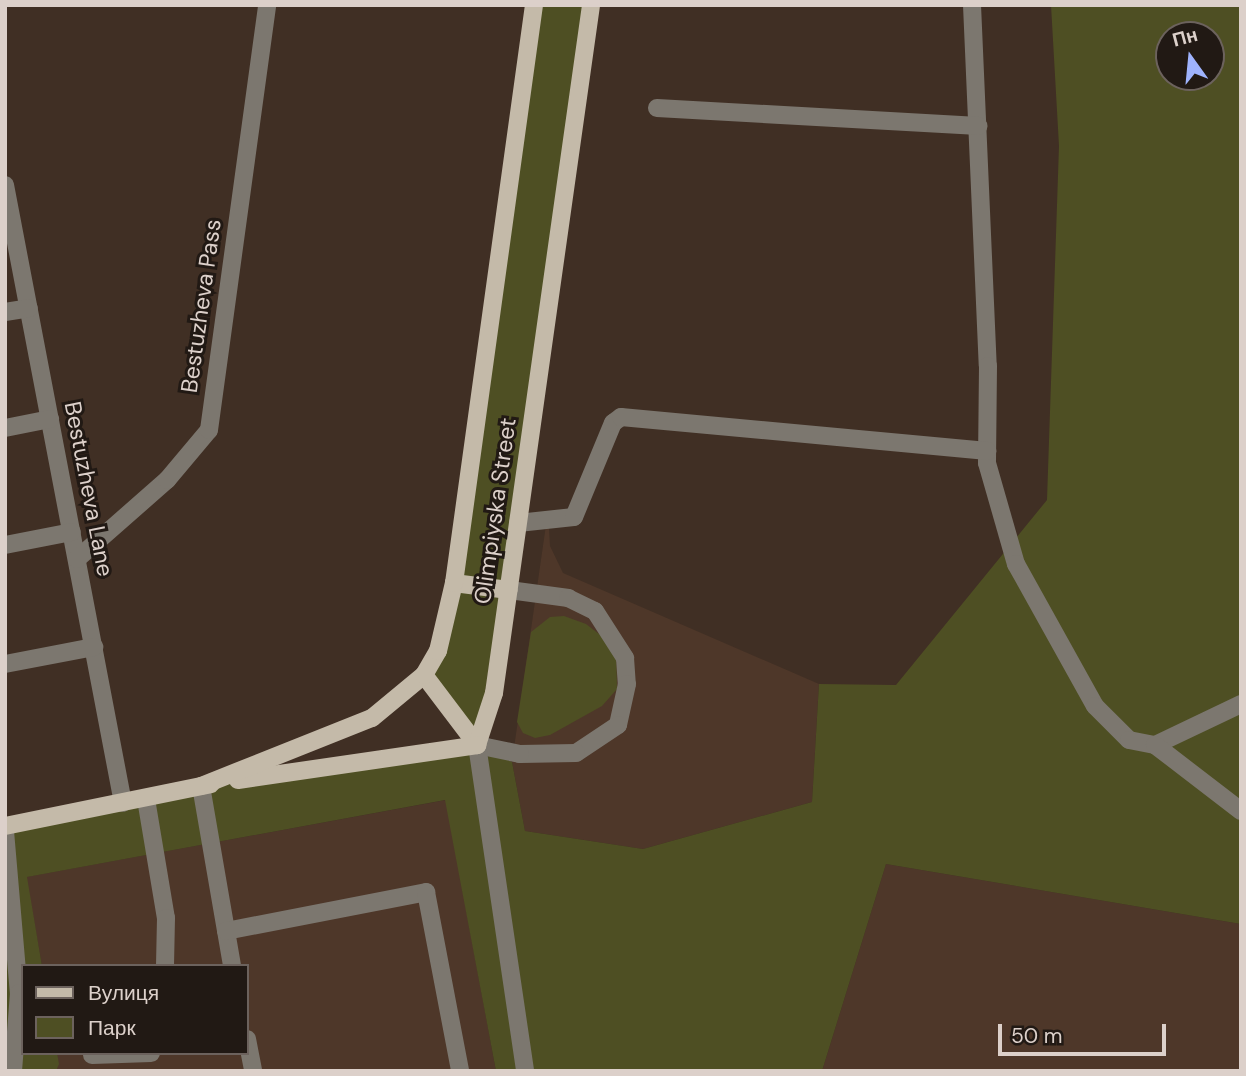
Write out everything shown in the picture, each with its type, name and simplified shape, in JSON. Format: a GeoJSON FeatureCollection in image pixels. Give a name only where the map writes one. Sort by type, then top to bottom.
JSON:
{"type":"FeatureCollection","features":[{"type":"Feature","properties":{"kind":"main road","name":"Olimpiyska Street"},"geometry":{"type":"LineString","coordinates":[[201,786],[372,718],[424,675],[438,650],[454,583],[534,5]]}},
{"type":"Feature","properties":{"kind":"main road","name":"Olimpiyska Street"},"geometry":{"type":"LineString","coordinates":[[5,828],[201,786],[477,745],[494,693],[591,5]]}},
{"type":"Feature","properties":{"kind":"main road"},"geometry":{"type":"LineString","coordinates":[[454,583],[509,590]]}},
{"type":"Feature","properties":{"kind":"main road"},"geometry":{"type":"LineString","coordinates":[[424,675],[477,745]]}},
{"type":"Feature","properties":{"kind":"street","name":"Bestuzheva Pass"},"geometry":{"type":"LineString","coordinates":[[77,559],[167,480],[209,430],[267,5]]}},
{"type":"Feature","properties":{"kind":"street"},"geometry":{"type":"LineString","coordinates":[[972,5],[987,451],[992,491],[1016,564],[1089,696],[1129,740],[1155,745],[1241,811]]}},
{"type":"Feature","properties":{"kind":"street"},"geometry":{"type":"LineString","coordinates":[[657,108],[978,126]]}},
{"type":"Feature","properties":{"kind":"street","name":"Bestuzheva Lane"},"geometry":{"type":"LineString","coordinates":[[6,191],[123,803]]}},
{"type":"Feature","properties":{"kind":"street"},"geometry":{"type":"LineString","coordinates":[[5,312],[29,307]]}},
{"type":"Feature","properties":{"kind":"street"},"geometry":{"type":"LineString","coordinates":[[518,523],[574,517],[612,423],[621,417],[987,451]]}},
{"type":"Feature","properties":{"kind":"street"},"geometry":{"type":"LineString","coordinates":[[5,428],[50,419]]}},
{"type":"Feature","properties":{"kind":"street"},"geometry":{"type":"LineString","coordinates":[[5,545],[72,533]]}},
{"type":"Feature","properties":{"kind":"street"},"geometry":{"type":"LineString","coordinates":[[509,590],[550,596],[595,611],[613,633],[625,658],[624,711],[618,725],[576,753],[512,752],[477,745],[525,1071]]}},
{"type":"Feature","properties":{"kind":"street"},"geometry":{"type":"LineString","coordinates":[[5,664],[94,647]]}},
{"type":"Feature","properties":{"kind":"street"},"geometry":{"type":"LineString","coordinates":[[1155,745],[1241,704]]}},
{"type":"Feature","properties":{"kind":"street"},"geometry":{"type":"LineString","coordinates":[[201,786],[232,964]]}},
{"type":"Feature","properties":{"kind":"street"},"geometry":{"type":"LineString","coordinates":[[146,799],[166,918],[165,964]]}},
{"type":"Feature","properties":{"kind":"street"},"geometry":{"type":"LineString","coordinates":[[5,828],[19,993],[13,1071]]}},
{"type":"Feature","properties":{"kind":"street"},"geometry":{"type":"LineString","coordinates":[[226,931],[426,892],[460,1071]]}},
{"type":"Feature","properties":{"kind":"street"},"geometry":{"type":"LineString","coordinates":[[248,1044],[253,1071]]}},
{"type":"Feature","properties":{"kind":"shaded area"},"geometry":{"type":"Polygon","coordinates":[[[548,511],[550,546],[563,573],[819,684],[812,802],[643,849],[525,831],[512,762],[548,511]]]}},
{"type":"Feature","properties":{"kind":"shaded area"},"geometry":{"type":"Polygon","coordinates":[[[446,800],[496,1071],[56,1071],[57,1055],[248,1055],[248,964],[42,964],[26,877],[446,800]]]}},
{"type":"Feature","properties":{"kind":"shaded area"},"geometry":{"type":"Polygon","coordinates":[[[886,864],[1241,924],[1241,1071],[822,1071],[886,864]]]}},
{"type":"Feature","properties":{"kind":"green space"},"geometry":{"type":"Polygon","coordinates":[[[534,5],[591,5],[477,745],[424,675],[438,650],[534,5]]]}},
{"type":"Feature","properties":{"kind":"green space"},"geometry":{"type":"Polygon","coordinates":[[[1051,5],[1241,5],[1241,924],[886,864],[822,1071],[496,1071],[445,800],[27,877],[42,964],[21,964],[21,1055],[57,1055],[59,1064],[56,1071],[5,1071],[5,825],[201,786],[477,745],[512,762],[525,831],[643,849],[812,802],[819,684],[896,685],[1047,500],[1059,146],[1051,5]]]}},
{"type":"Feature","properties":{"kind":"green space"},"geometry":{"type":"Polygon","coordinates":[[[564,616],[586,624],[616,647],[617,689],[602,706],[550,735],[535,738],[523,733],[517,722],[531,632],[550,617],[564,616]]]}}]}
